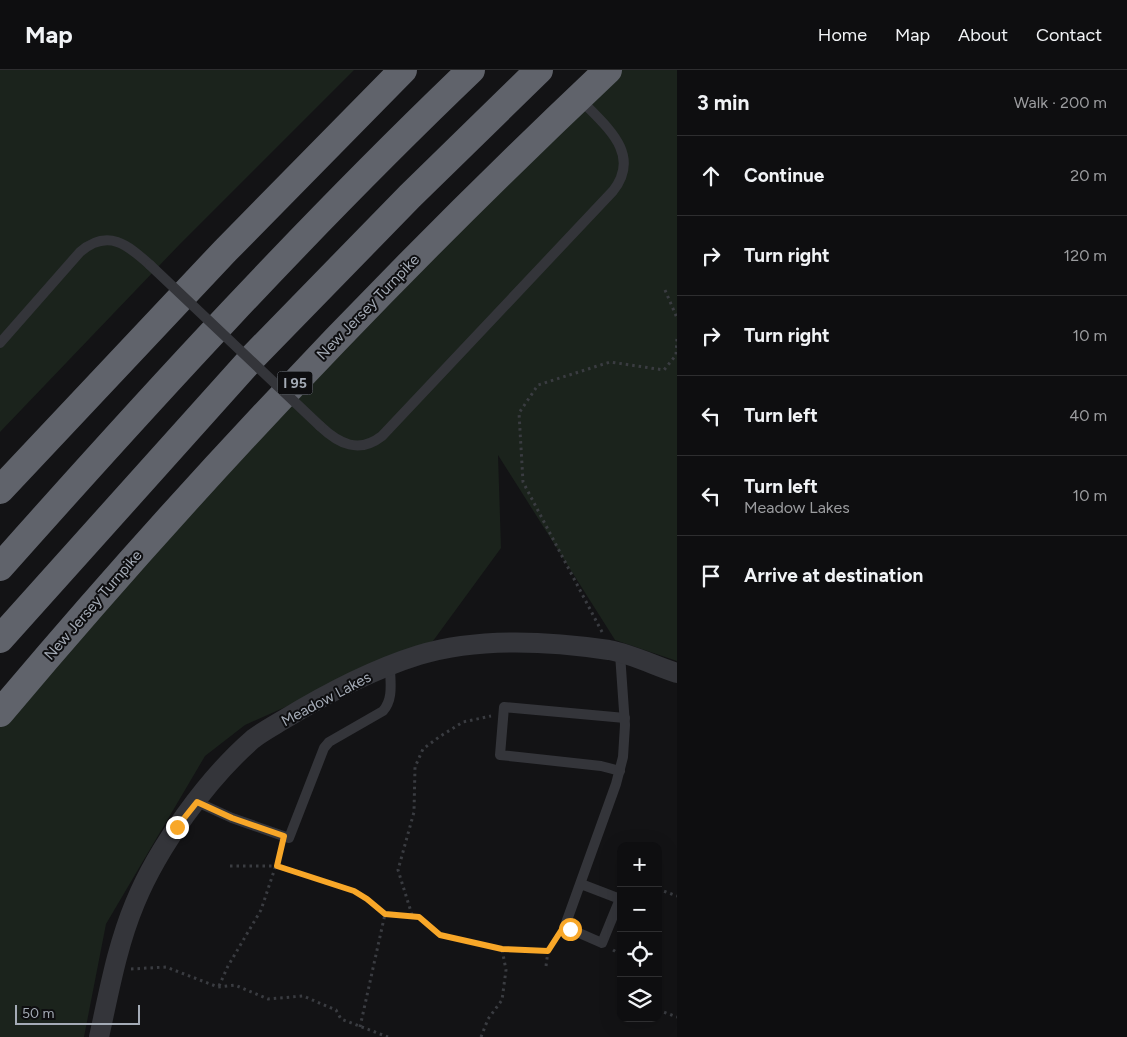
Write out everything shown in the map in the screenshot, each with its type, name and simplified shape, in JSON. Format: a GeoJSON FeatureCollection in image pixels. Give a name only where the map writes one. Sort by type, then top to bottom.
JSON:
{"type":"FeatureCollection","features":[{"type":"Feature","properties":{"kind":"highway"},"geometry":{"type":"LineString","coordinates":[[0,490],[239,237],[403,70]]}},
{"type":"Feature","properties":{"kind":"highway"},"geometry":{"type":"LineString","coordinates":[[0,567],[131,419],[219,325],[294,246],[471,70]]}},
{"type":"Feature","properties":{"kind":"highway"},"geometry":{"type":"LineString","coordinates":[[0,639],[254,357],[410,196],[539,70]]}},
{"type":"Feature","properties":{"kind":"highway","name":"New Jersey Turnpike"},"geometry":{"type":"LineString","coordinates":[[0,713],[107,588],[286,391],[437,236],[608,70]]}},
{"type":"Feature","properties":{"kind":"street","name":"Meadow Lakes"},"geometry":{"type":"LineString","coordinates":[[99,1037],[113,970],[135,902],[177,827],[224,768],[254,738],[312,702],[390,666],[420,655],[453,648],[503,644],[550,645],[616,652],[677,673]]}},
{"type":"Feature","properties":{"kind":"lane"},"geometry":{"type":"LineString","coordinates":[[0,343],[80,252],[91,244],[105,240],[120,242],[150,265],[333,438],[347,445],[362,446],[382,436],[613,191],[624,173],[622,148],[611,132],[579,98]]}},
{"type":"Feature","properties":{"kind":"lane"},"geometry":{"type":"LineString","coordinates":[[581,884],[620,899],[602,943],[570,929],[566,923],[620,771],[625,718],[616,652]]}},
{"type":"Feature","properties":{"kind":"lane"},"geometry":{"type":"LineString","coordinates":[[197,802],[232,818],[289,838],[324,748],[329,742],[383,711],[388,704],[391,693],[390,666]]}},
{"type":"Feature","properties":{"kind":"lane"},"geometry":{"type":"LineString","coordinates":[[620,771],[601,766],[500,755],[504,707],[625,718]]}},
{"type":"Feature","properties":{"kind":"path"},"geometry":{"type":"LineString","coordinates":[[665,290],[677,318]]}},
{"type":"Feature","properties":{"kind":"path"},"geometry":{"type":"LineString","coordinates":[[616,652],[523,482],[518,413],[538,385],[610,362],[664,370],[676,355],[677,338]]}},
{"type":"Feature","properties":{"kind":"path"},"geometry":{"type":"LineString","coordinates":[[412,915],[398,870],[414,812],[415,767],[424,749],[463,722],[476,717],[504,715]]}},
{"type":"Feature","properties":{"kind":"path"},"geometry":{"type":"LineString","coordinates":[[218,987],[228,966],[262,910],[277,866],[284,836]]}},
{"type":"Feature","properties":{"kind":"path"},"geometry":{"type":"LineString","coordinates":[[230,866],[277,866],[354,891],[385,914],[419,917],[440,935],[502,949],[548,951]]}},
{"type":"Feature","properties":{"kind":"path"},"geometry":{"type":"LineString","coordinates":[[662,890],[677,896]]}},
{"type":"Feature","properties":{"kind":"path"},"geometry":{"type":"LineString","coordinates":[[360,1027],[385,914]]}},
{"type":"Feature","properties":{"kind":"path"},"geometry":{"type":"LineString","coordinates":[[546,966],[548,951],[566,923]]}},
{"type":"Feature","properties":{"kind":"path"},"geometry":{"type":"LineString","coordinates":[[481,1037],[488,1019],[502,1000],[506,970],[502,949]]}},
{"type":"Feature","properties":{"kind":"path"},"geometry":{"type":"LineString","coordinates":[[113,970],[166,967],[218,987],[235,986],[268,998],[303,996],[336,1010],[341,1019],[388,1037]]}},
{"type":"Feature","properties":{"kind":"path"},"geometry":{"type":"LineString","coordinates":[[662,1011],[677,1016]]}},
{"type":"Feature","properties":{"kind":"shaded area"},"geometry":{"type":"Polygon","coordinates":[[[0,70],[354,70],[179,245],[0,432],[0,70]]]}},
{"type":"Feature","properties":{"kind":"shaded area"},"geometry":{"type":"Polygon","coordinates":[[[591,70],[677,70],[677,661],[615,640],[498,455],[501,548],[433,641],[245,725],[205,756],[106,924],[84,1037],[0,1037],[0,698],[591,70]]]}},
{"type":"Feature","properties":{"kind":"route"},"geometry":{"type":"LineString","coordinates":[[177,827],[197,802],[232,818],[284,836],[277,866],[354,891],[385,914],[419,917],[440,935],[450,938],[502,949],[548,951],[566,923],[570,929]]}}]}
